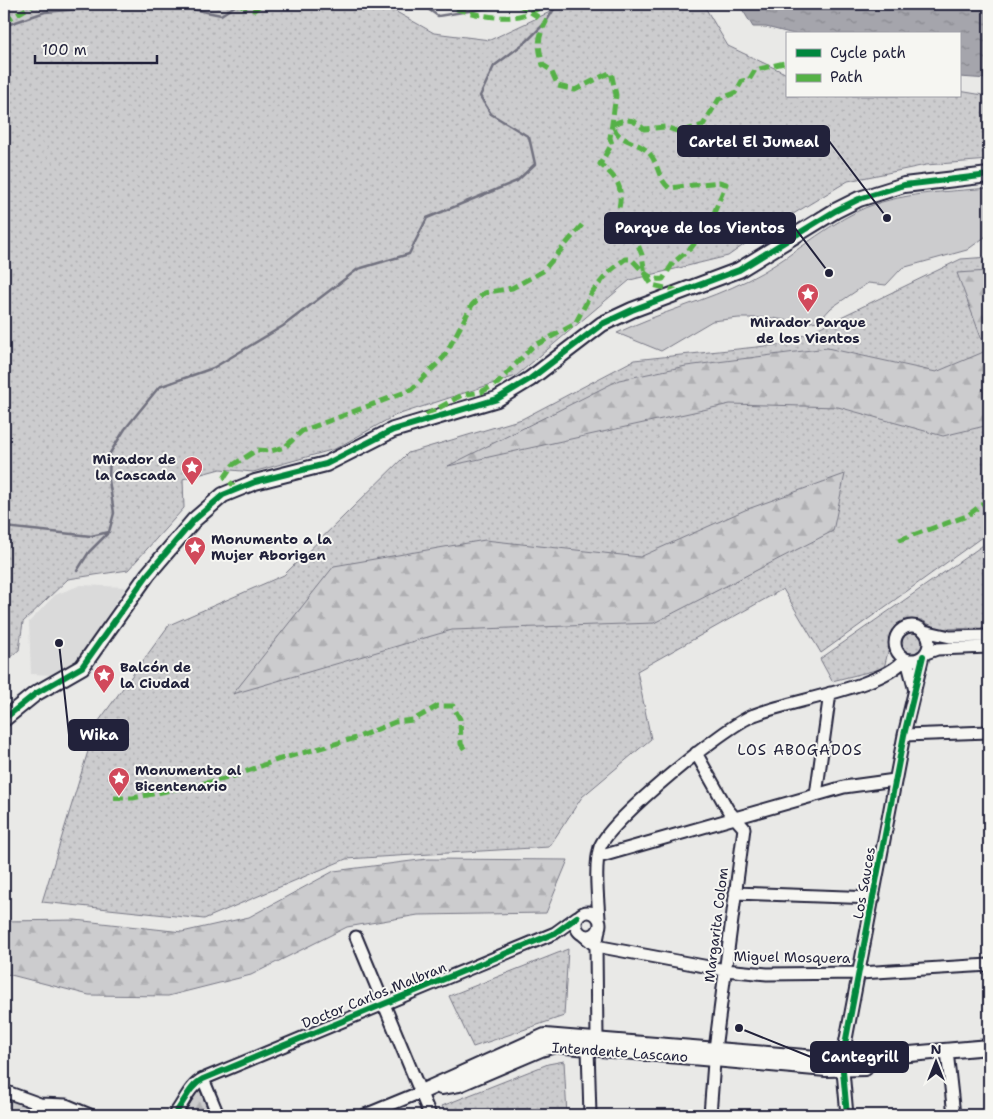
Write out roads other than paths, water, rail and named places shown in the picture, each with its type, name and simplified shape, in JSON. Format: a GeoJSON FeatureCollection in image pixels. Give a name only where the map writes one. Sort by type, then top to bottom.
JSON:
{"type":"FeatureCollection","features":[{"type":"Feature","properties":{"kind":"main road"},"geometry":{"type":"LineString","coordinates":[[4,719],[35,694],[82,667],[154,567],[194,520],[223,495],[255,482],[342,458],[393,430],[497,399],[530,379],[587,334],[608,320],[739,270],[835,210],[859,199],[904,185],[989,175]]}},
{"type":"Feature","properties":{"kind":"main road","name":"Intendente Lascano"},"geometry":{"type":"LineString","coordinates":[[421,1092],[459,1084],[548,1046],[593,1043],[842,1065],[948,1056],[989,1056]]}},
{"type":"Feature","properties":{"kind":"main road","name":"Intendente Lascano"},"geometry":{"type":"LineString","coordinates":[[948,1056],[989,1047]]}},
{"type":"Feature","properties":{"kind":"street"},"geometry":{"type":"LineString","coordinates":[[886,674],[893,662],[896,637],[903,628],[914,626],[924,631],[950,637],[989,636]]}},
{"type":"Feature","properties":{"kind":"street"},"geometry":{"type":"LineString","coordinates":[[924,631],[929,644],[925,655]]}},
{"type":"Feature","properties":{"kind":"street"},"geometry":{"type":"LineString","coordinates":[[895,647],[906,660]]}},
{"type":"Feature","properties":{"kind":"street"},"geometry":{"type":"LineString","coordinates":[[590,1115],[596,946],[599,925],[598,857],[604,841],[610,832],[696,753],[728,728],[753,715],[830,694],[886,674],[895,670],[906,660],[925,655],[937,649],[989,647]]}},
{"type":"Feature","properties":{"kind":"street","name":"Los Sauces"},"geometry":{"type":"LineString","coordinates":[[847,1115],[842,1065],[904,735],[925,655]]}},
{"type":"Feature","properties":{"kind":"street","name":"Los Sauces"},"geometry":{"type":"LineString","coordinates":[[906,660],[915,691]]}},
{"type":"Feature","properties":{"kind":"street"},"geometry":{"type":"LineString","coordinates":[[816,795],[830,694]]}},
{"type":"Feature","properties":{"kind":"street"},"geometry":{"type":"LineString","coordinates":[[904,735],[989,732]]}},
{"type":"Feature","properties":{"kind":"street","name":"Margarita Colom"},"geometry":{"type":"LineString","coordinates":[[696,753],[728,810],[744,828],[715,1054],[710,1115]]}},
{"type":"Feature","properties":{"kind":"street"},"geometry":{"type":"LineString","coordinates":[[598,857],[844,787],[895,780]]}},
{"type":"Feature","properties":{"kind":"street","name":"Doctor Carlos Malbran"},"geometry":{"type":"LineString","coordinates":[[203,1079],[555,933],[580,915],[594,901],[598,891]]}},
{"type":"Feature","properties":{"kind":"street"},"geometry":{"type":"LineString","coordinates":[[735,893],[874,898]]}},
{"type":"Feature","properties":{"kind":"street"},"geometry":{"type":"LineString","coordinates":[[596,946],[580,933],[575,924],[580,915],[593,912],[599,925]]}},
{"type":"Feature","properties":{"kind":"street"},"geometry":{"type":"LineString","coordinates":[[580,933],[591,935],[599,925]]}},
{"type":"Feature","properties":{"kind":"street","name":"Doctor Carlos Malbran"},"geometry":{"type":"LineString","coordinates":[[555,933],[580,933]]}},
{"type":"Feature","properties":{"kind":"street"},"geometry":{"type":"LineString","coordinates":[[356,937],[430,1115]]}},
{"type":"Feature","properties":{"kind":"street","name":"Miguel Mosquera"},"geometry":{"type":"LineString","coordinates":[[596,946],[725,970],[768,974],[860,973],[989,965]]}},
{"type":"Feature","properties":{"kind":"street"},"geometry":{"type":"LineString","coordinates":[[948,1056],[954,1115]]}},
{"type":"Feature","properties":{"kind":"street"},"geometry":{"type":"LineString","coordinates":[[174,1115],[186,1101],[194,1084],[203,1079],[218,1115]]}},
{"type":"Feature","properties":{"kind":"street"},"geometry":{"type":"LineString","coordinates":[[4,1092],[40,1104],[66,1105],[90,1115]]}},
{"type":"Feature","properties":{"kind":"street"},"geometry":{"type":"LineString","coordinates":[[364,1115],[421,1092]]}},
{"type":"Feature","properties":{"kind":"water"},"geometry":{"type":"Polygon","coordinates":[[[739,4],[989,4],[989,79],[960,77],[960,32],[786,32],[766,27],[753,27],[739,4]]]}},
{"type":"Feature","properties":{"kind":"waterway"},"geometry":{"type":"LineString","coordinates":[[4,26],[45,12],[139,4]]}},
{"type":"Feature","properties":{"kind":"waterway"},"geometry":{"type":"LineString","coordinates":[[168,4],[221,15],[238,4]]}},
{"type":"Feature","properties":{"kind":"waterway"},"geometry":{"type":"LineString","coordinates":[[421,4],[438,16],[494,7],[498,4]]}},
{"type":"Feature","properties":{"kind":"waterway"},"geometry":{"type":"LineString","coordinates":[[4,527],[91,536],[109,532],[114,513],[109,480],[110,453],[125,429],[159,387],[213,368],[283,326],[358,269],[409,254],[427,218],[517,181],[535,164],[529,137],[491,114],[480,96],[494,66],[527,41],[546,22],[557,4]]}},
{"type":"Feature","properties":{"kind":"waterway"},"geometry":{"type":"LineString","coordinates":[[77,571],[89,552],[107,534]]}},
{"type":"Feature","properties":{"kind":"place","name":"Cartel El Jumeal"},"geometry":{"type":"Point","coordinates":[887,218]}},
{"type":"Feature","properties":{"kind":"place","name":"Parque de los Vientos"},"geometry":{"type":"Point","coordinates":[829,273]}},
{"type":"Feature","properties":{"kind":"place","name":"Mirador Parque de los Vientos"},"geometry":{"type":"Point","coordinates":[808,313]}},
{"type":"Feature","properties":{"kind":"place","name":"Mirador de la Cascada"},"geometry":{"type":"Point","coordinates":[192,486]}},
{"type":"Feature","properties":{"kind":"place","name":"Monumento a la Mujer Aborigen"},"geometry":{"type":"Point","coordinates":[195,566]}},
{"type":"Feature","properties":{"kind":"place","name":"Wika"},"geometry":{"type":"Point","coordinates":[59,643]}},
{"type":"Feature","properties":{"kind":"place","name":"Balcón de la Ciudad"},"geometry":{"type":"Point","coordinates":[104,694]}},
{"type":"Feature","properties":{"kind":"place","name":"Monumento al Bicentenario"},"geometry":{"type":"Point","coordinates":[119,797]}},
{"type":"Feature","properties":{"kind":"place","name":"Cantegrill"},"geometry":{"type":"Point","coordinates":[739,1028]}},
{"type":"Feature","properties":{"kind":"district","name":"LOS ABOGADOS"},"geometry":{"type":"Point","coordinates":[800,750]}}]}
